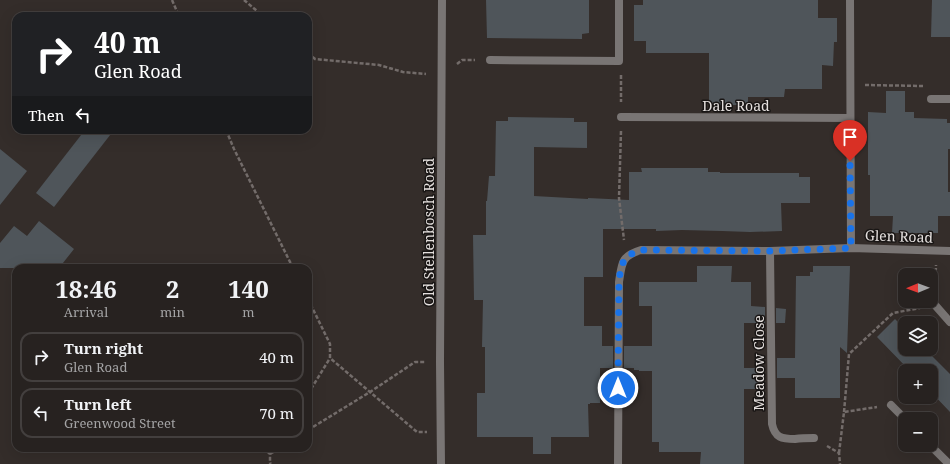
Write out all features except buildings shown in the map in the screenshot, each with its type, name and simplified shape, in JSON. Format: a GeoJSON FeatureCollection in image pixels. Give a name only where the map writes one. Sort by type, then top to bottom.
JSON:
{"type":"FeatureCollection","features":[{"type":"Feature","properties":{"kind":"street","name":"Old Stellenbosch Road"},"geometry":{"type":"LineString","coordinates":[[441,464],[440,362],[442,0]]}},
{"type":"Feature","properties":{"kind":"street"},"geometry":{"type":"LineString","coordinates":[[490,60],[618,61],[619,0]]}},
{"type":"Feature","properties":{"kind":"street"},"geometry":{"type":"LineString","coordinates":[[850,0],[851,248]]}},
{"type":"Feature","properties":{"kind":"street"},"geometry":{"type":"LineString","coordinates":[[931,99],[950,99]]}},
{"type":"Feature","properties":{"kind":"street","name":"Dale Road"},"geometry":{"type":"LineString","coordinates":[[621,117],[850,118]]}},
{"type":"Feature","properties":{"kind":"street","name":"Glen Road"},"geometry":{"type":"LineString","coordinates":[[626,256],[641,250],[770,251],[851,248],[949,251]]}},
{"type":"Feature","properties":{"kind":"street","name":"Meadow Close"},"geometry":{"type":"LineString","coordinates":[[770,251],[773,431],[784,439],[814,438]]}},
{"type":"Feature","properties":{"kind":"street"},"geometry":{"type":"LineString","coordinates":[[618,464],[619,282],[621,267],[626,256]]}},
{"type":"Feature","properties":{"kind":"street"},"geometry":{"type":"LineString","coordinates":[[938,308],[950,322]]}},
{"type":"Feature","properties":{"kind":"street"},"geometry":{"type":"LineString","coordinates":[[891,405],[898,412]]}},
{"type":"Feature","properties":{"kind":"street"},"geometry":{"type":"LineString","coordinates":[[937,452],[949,464]]}},
{"type":"Feature","properties":{"kind":"path"},"geometry":{"type":"LineString","coordinates":[[172,0],[177,12]]}},
{"type":"Feature","properties":{"kind":"path"},"geometry":{"type":"LineString","coordinates":[[244,0],[258,12]]}},
{"type":"Feature","properties":{"kind":"path"},"geometry":{"type":"LineString","coordinates":[[312,56],[315,59],[379,66],[403,72],[441,75],[462,60],[490,60]]}},
{"type":"Feature","properties":{"kind":"path"},"geometry":{"type":"LineString","coordinates":[[618,61],[622,81],[619,198],[626,256]]}},
{"type":"Feature","properties":{"kind":"path"},"geometry":{"type":"LineString","coordinates":[[850,85],[923,86],[931,99]]}},
{"type":"Feature","properties":{"kind":"path"},"geometry":{"type":"LineString","coordinates":[[228,134],[291,264]]}},
{"type":"Feature","properties":{"kind":"path"},"geometry":{"type":"LineString","coordinates":[[936,268],[936,265],[949,251]]}},
{"type":"Feature","properties":{"kind":"path"},"geometry":{"type":"LineString","coordinates":[[312,307],[330,344],[330,358],[312,387]]}},
{"type":"Feature","properties":{"kind":"path"},"geometry":{"type":"LineString","coordinates":[[840,464],[839,453],[850,354],[893,313],[919,308]]}},
{"type":"Feature","properties":{"kind":"path"},"geometry":{"type":"LineString","coordinates":[[330,358],[417,432],[440,433]]}},
{"type":"Feature","properties":{"kind":"path"},"geometry":{"type":"LineString","coordinates":[[312,428],[415,362],[440,362]]}},
{"type":"Feature","properties":{"kind":"path"},"geometry":{"type":"LineString","coordinates":[[844,412],[891,405]]}},
{"type":"Feature","properties":{"kind":"path"},"geometry":{"type":"LineString","coordinates":[[814,438],[839,453]]}},
{"type":"Feature","properties":{"kind":"path"},"geometry":{"type":"LineString","coordinates":[[268,452],[270,454],[271,464]]}},
{"type":"Feature","properties":{"kind":"route"},"geometry":{"type":"LineString","coordinates":[[618,388],[619,282],[621,267],[626,256],[641,250],[770,251],[851,248],[850,161]]}}]}
